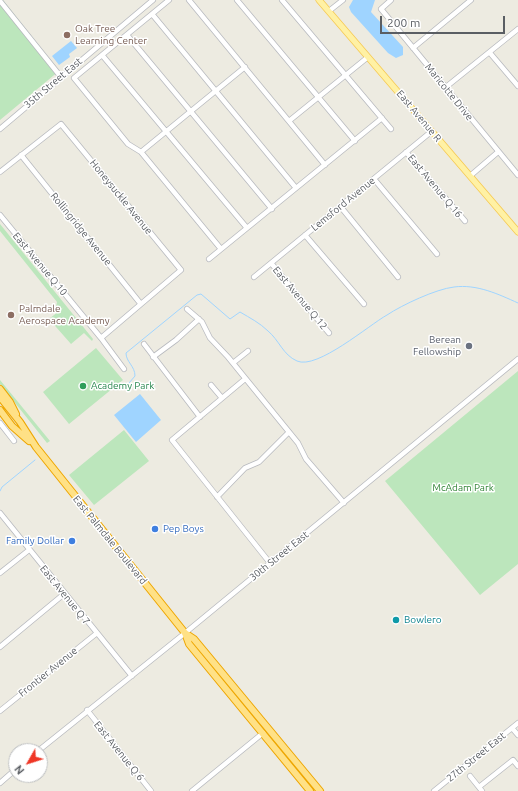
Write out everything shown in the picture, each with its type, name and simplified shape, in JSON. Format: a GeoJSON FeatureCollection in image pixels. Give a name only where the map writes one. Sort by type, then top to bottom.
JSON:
{"type":"FeatureCollection","features":[{"type":"Feature","properties":{"kind":"highway"},"geometry":{"type":"LineString","coordinates":[[0,390],[14,409],[18,420]]}},
{"type":"Feature","properties":{"kind":"highway","name":"East Palmdale Boulevard"},"geometry":{"type":"LineString","coordinates":[[0,397],[18,420],[36,448],[185,633],[189,644],[310,791]]}},
{"type":"Feature","properties":{"kind":"highway","name":"East Palmdale Boulevard"},"geometry":{"type":"LineString","coordinates":[[0,410],[12,426],[36,448]]}},
{"type":"Feature","properties":{"kind":"highway","name":"East Palmdale Boulevard"},"geometry":{"type":"LineString","coordinates":[[185,633],[194,638],[320,791]]}},
{"type":"Feature","properties":{"kind":"main road","name":"East Avenue R"},"geometry":{"type":"LineString","coordinates":[[319,0],[518,232]]}},
{"type":"Feature","properties":{"kind":"street","name":"35th Street East"},"geometry":{"type":"LineString","coordinates":[[0,129],[60,76],[153,0]]}},
{"type":"Feature","properties":{"kind":"street"},"geometry":{"type":"LineString","coordinates":[[169,0],[74,78],[128,144],[141,152],[221,249]]}},
{"type":"Feature","properties":{"kind":"street"},"geometry":{"type":"LineString","coordinates":[[189,0],[325,165]]}},
{"type":"Feature","properties":{"kind":"street"},"geometry":{"type":"LineString","coordinates":[[237,0],[355,141]]}},
{"type":"Feature","properties":{"kind":"street"},"geometry":{"type":"LineString","coordinates":[[282,0],[391,129]]}},
{"type":"Feature","properties":{"kind":"street"},"geometry":{"type":"LineString","coordinates":[[329,11],[343,0]]}},
{"type":"Feature","properties":{"kind":"street","name":"Maricotte Drive"},"geometry":{"type":"LineString","coordinates":[[391,0],[381,9],[518,175]]}},
{"type":"Feature","properties":{"kind":"street"},"geometry":{"type":"LineString","coordinates":[[413,48],[471,0]]}},
{"type":"Feature","properties":{"kind":"street"},"geometry":{"type":"LineString","coordinates":[[0,1],[60,76]]}},
{"type":"Feature","properties":{"kind":"street"},"geometry":{"type":"LineString","coordinates":[[152,14],[296,188]]}},
{"type":"Feature","properties":{"kind":"street"},"geometry":{"type":"LineString","coordinates":[[446,87],[518,29]]}},
{"type":"Feature","properties":{"kind":"street"},"geometry":{"type":"LineString","coordinates":[[127,35],[272,209]]}},
{"type":"Feature","properties":{"kind":"street"},"geometry":{"type":"LineString","coordinates":[[490,53],[518,86]]}},
{"type":"Feature","properties":{"kind":"street"},"geometry":{"type":"LineString","coordinates":[[102,55],[247,228]]}},
{"type":"Feature","properties":{"kind":"street"},"geometry":{"type":"LineString","coordinates":[[289,121],[368,57]]}},
{"type":"Feature","properties":{"kind":"street"},"geometry":{"type":"LineString","coordinates":[[141,152],[245,67]]}},
{"type":"Feature","properties":{"kind":"street"},"geometry":{"type":"LineString","coordinates":[[209,259],[382,118]]}},
{"type":"Feature","properties":{"kind":"street","name":"35th Street East"},"geometry":{"type":"LineString","coordinates":[[0,126],[9,120]]}},
{"type":"Feature","properties":{"kind":"street","name":"Honeysuckle Avenue"},"geometry":{"type":"LineString","coordinates":[[21,155],[61,124],[181,270],[140,303]]}},
{"type":"Feature","properties":{"kind":"street","name":"Lemsford Avenue"},"geometry":{"type":"LineString","coordinates":[[254,277],[432,131]]}},
{"type":"Feature","properties":{"kind":"street","name":"East Avenue Q 16"},"geometry":{"type":"LineString","coordinates":[[406,152],[465,221]]}},
{"type":"Feature","properties":{"kind":"street"},"geometry":{"type":"LineString","coordinates":[[470,176],[498,152]]}},
{"type":"Feature","properties":{"kind":"street"},"geometry":{"type":"LineString","coordinates":[[0,172],[21,155]]}},
{"type":"Feature","properties":{"kind":"street","name":"Rollingridge Avenue"},"geometry":{"type":"LineString","coordinates":[[21,155],[140,303]]}},
{"type":"Feature","properties":{"kind":"street"},"geometry":{"type":"LineString","coordinates":[[374,179],[437,254]]}},
{"type":"Feature","properties":{"kind":"street"},"geometry":{"type":"LineString","coordinates":[[340,206],[398,277]]}},
{"type":"Feature","properties":{"kind":"street","name":"East Avenue Q 10"},"geometry":{"type":"LineString","coordinates":[[0,215],[101,338],[124,369]]}},
{"type":"Feature","properties":{"kind":"street"},"geometry":{"type":"LineString","coordinates":[[305,235],[364,304]]}},
{"type":"Feature","properties":{"kind":"street","name":"East Avenue Q 12"},"geometry":{"type":"LineString","coordinates":[[271,263],[329,333]]}},
{"type":"Feature","properties":{"kind":"street"},"geometry":{"type":"LineString","coordinates":[[101,338],[140,303]]}},
{"type":"Feature","properties":{"kind":"street"},"geometry":{"type":"LineString","coordinates":[[187,309],[202,322],[210,338],[233,363],[298,443],[306,459],[344,503]]}},
{"type":"Feature","properties":{"kind":"street"},"geometry":{"type":"LineString","coordinates":[[153,357],[176,340],[199,319]]}},
{"type":"Feature","properties":{"kind":"street"},"geometry":{"type":"LineString","coordinates":[[144,344],[200,417]]}},
{"type":"Feature","properties":{"kind":"street"},"geometry":{"type":"LineString","coordinates":[[233,363],[248,351]]}},
{"type":"Feature","properties":{"kind":"street","name":"30th Street East"},"geometry":{"type":"LineString","coordinates":[[48,743],[185,633],[518,359]]}},
{"type":"Feature","properties":{"kind":"street"},"geometry":{"type":"LineString","coordinates":[[245,379],[172,440],[270,563]]}},
{"type":"Feature","properties":{"kind":"street"},"geometry":{"type":"LineString","coordinates":[[211,385],[222,398]]}},
{"type":"Feature","properties":{"kind":"street"},"geometry":{"type":"LineString","coordinates":[[1,425],[14,440]]}},
{"type":"Feature","properties":{"kind":"street"},"geometry":{"type":"LineString","coordinates":[[217,496],[245,468],[259,462],[289,432]]}},
{"type":"Feature","properties":{"kind":"street","name":"East Avenue Q 7"},"geometry":{"type":"LineString","coordinates":[[0,513],[64,594],[132,676]]}},
{"type":"Feature","properties":{"kind":"street"},"geometry":{"type":"LineString","coordinates":[[0,573],[29,550]]}},
{"type":"Feature","properties":{"kind":"street"},"geometry":{"type":"LineString","coordinates":[[0,647],[64,594]]}},
{"type":"Feature","properties":{"kind":"street","name":"Frontier Avenue"},"geometry":{"type":"LineString","coordinates":[[0,710],[97,632]]}},
{"type":"Feature","properties":{"kind":"street","name":"East Avenue Q 6"},"geometry":{"type":"LineString","coordinates":[[87,710],[151,791]]}},
{"type":"Feature","properties":{"kind":"street"},"geometry":{"type":"LineString","coordinates":[[516,725],[518,735]]}},
{"type":"Feature","properties":{"kind":"street","name":"27th Street East"},"geometry":{"type":"LineString","coordinates":[[434,791],[516,725]]}},
{"type":"Feature","properties":{"kind":"street"},"geometry":{"type":"LineString","coordinates":[[192,791],[263,734]]}},
{"type":"Feature","properties":{"kind":"street"},"geometry":{"type":"LineString","coordinates":[[470,776],[480,789],[513,760],[518,766]]}},
{"type":"Feature","properties":{"kind":"street"},"geometry":{"type":"LineString","coordinates":[[0,783],[8,776]]}},
{"type":"Feature","properties":{"kind":"green space"},"geometry":{"type":"Polygon","coordinates":[[[0,0],[3,0],[59,71],[0,120],[0,0]]]}},
{"type":"Feature","properties":{"kind":"green space"},"geometry":{"type":"Polygon","coordinates":[[[0,224],[93,339],[92,341],[84,333],[71,344],[49,319],[64,307],[59,310],[56,307],[57,302],[0,231],[0,224]]]}},
{"type":"Feature","properties":{"kind":"green space","name":"Academy Park"},"geometry":{"type":"Polygon","coordinates":[[[96,348],[123,380],[69,424],[43,392],[96,348]]]}},
{"type":"Feature","properties":{"kind":"green space","name":"McAdam Park"},"geometry":{"type":"Polygon","coordinates":[[[518,371],[518,564],[480,595],[385,481],[518,371]]]}},
{"type":"Feature","properties":{"kind":"green space"},"geometry":{"type":"Polygon","coordinates":[[[0,380],[50,441],[47,443],[0,384],[0,380]]]}},
{"type":"Feature","properties":{"kind":"green space"},"geometry":{"type":"Polygon","coordinates":[[[124,430],[149,461],[94,505],[69,475],[124,430]]]}},
{"type":"Feature","properties":{"kind":"water"},"geometry":{"type":"Polygon","coordinates":[[[353,0],[375,0],[371,12],[403,47],[403,55],[396,58],[388,53],[351,12],[349,7],[353,0]]]}},
{"type":"Feature","properties":{"kind":"water"},"geometry":{"type":"Polygon","coordinates":[[[71,41],[77,48],[69,54],[70,57],[59,65],[52,56],[71,41]]]}},
{"type":"Feature","properties":{"kind":"water"},"geometry":{"type":"Polygon","coordinates":[[[140,394],[161,420],[136,442],[114,415],[140,394]]]}},
{"type":"Feature","properties":{"kind":"waterway"},"geometry":{"type":"LineString","coordinates":[[129,383],[135,376],[135,373],[127,359],[126,353],[197,295],[201,294],[230,319],[240,312],[255,321],[272,335],[288,355],[297,361],[306,362],[330,353],[393,311],[419,298],[447,288],[463,286],[479,288],[518,303]]}},
{"type":"Feature","properties":{"kind":"waterway"},"geometry":{"type":"LineString","coordinates":[[0,491],[2,487],[35,460]]}},
{"type":"Feature","properties":{"kind":"place","name":"Oak Tree Learning Center"},"geometry":{"type":"Point","coordinates":[67,35]}},
{"type":"Feature","properties":{"kind":"place","name":"Palmdale Aerospace Academy"},"geometry":{"type":"Point","coordinates":[11,315]}},
{"type":"Feature","properties":{"kind":"place","name":"Berean Fellowship"},"geometry":{"type":"Point","coordinates":[469,346]}},
{"type":"Feature","properties":{"kind":"place","name":"Academy Park"},"geometry":{"type":"Point","coordinates":[83,386]}},
{"type":"Feature","properties":{"kind":"place","name":"Pep Boys"},"geometry":{"type":"Point","coordinates":[155,529]}},
{"type":"Feature","properties":{"kind":"place","name":"Family Dollar"},"geometry":{"type":"Point","coordinates":[72,541]}},
{"type":"Feature","properties":{"kind":"place","name":"Bowlero"},"geometry":{"type":"Point","coordinates":[396,620]}}]}
